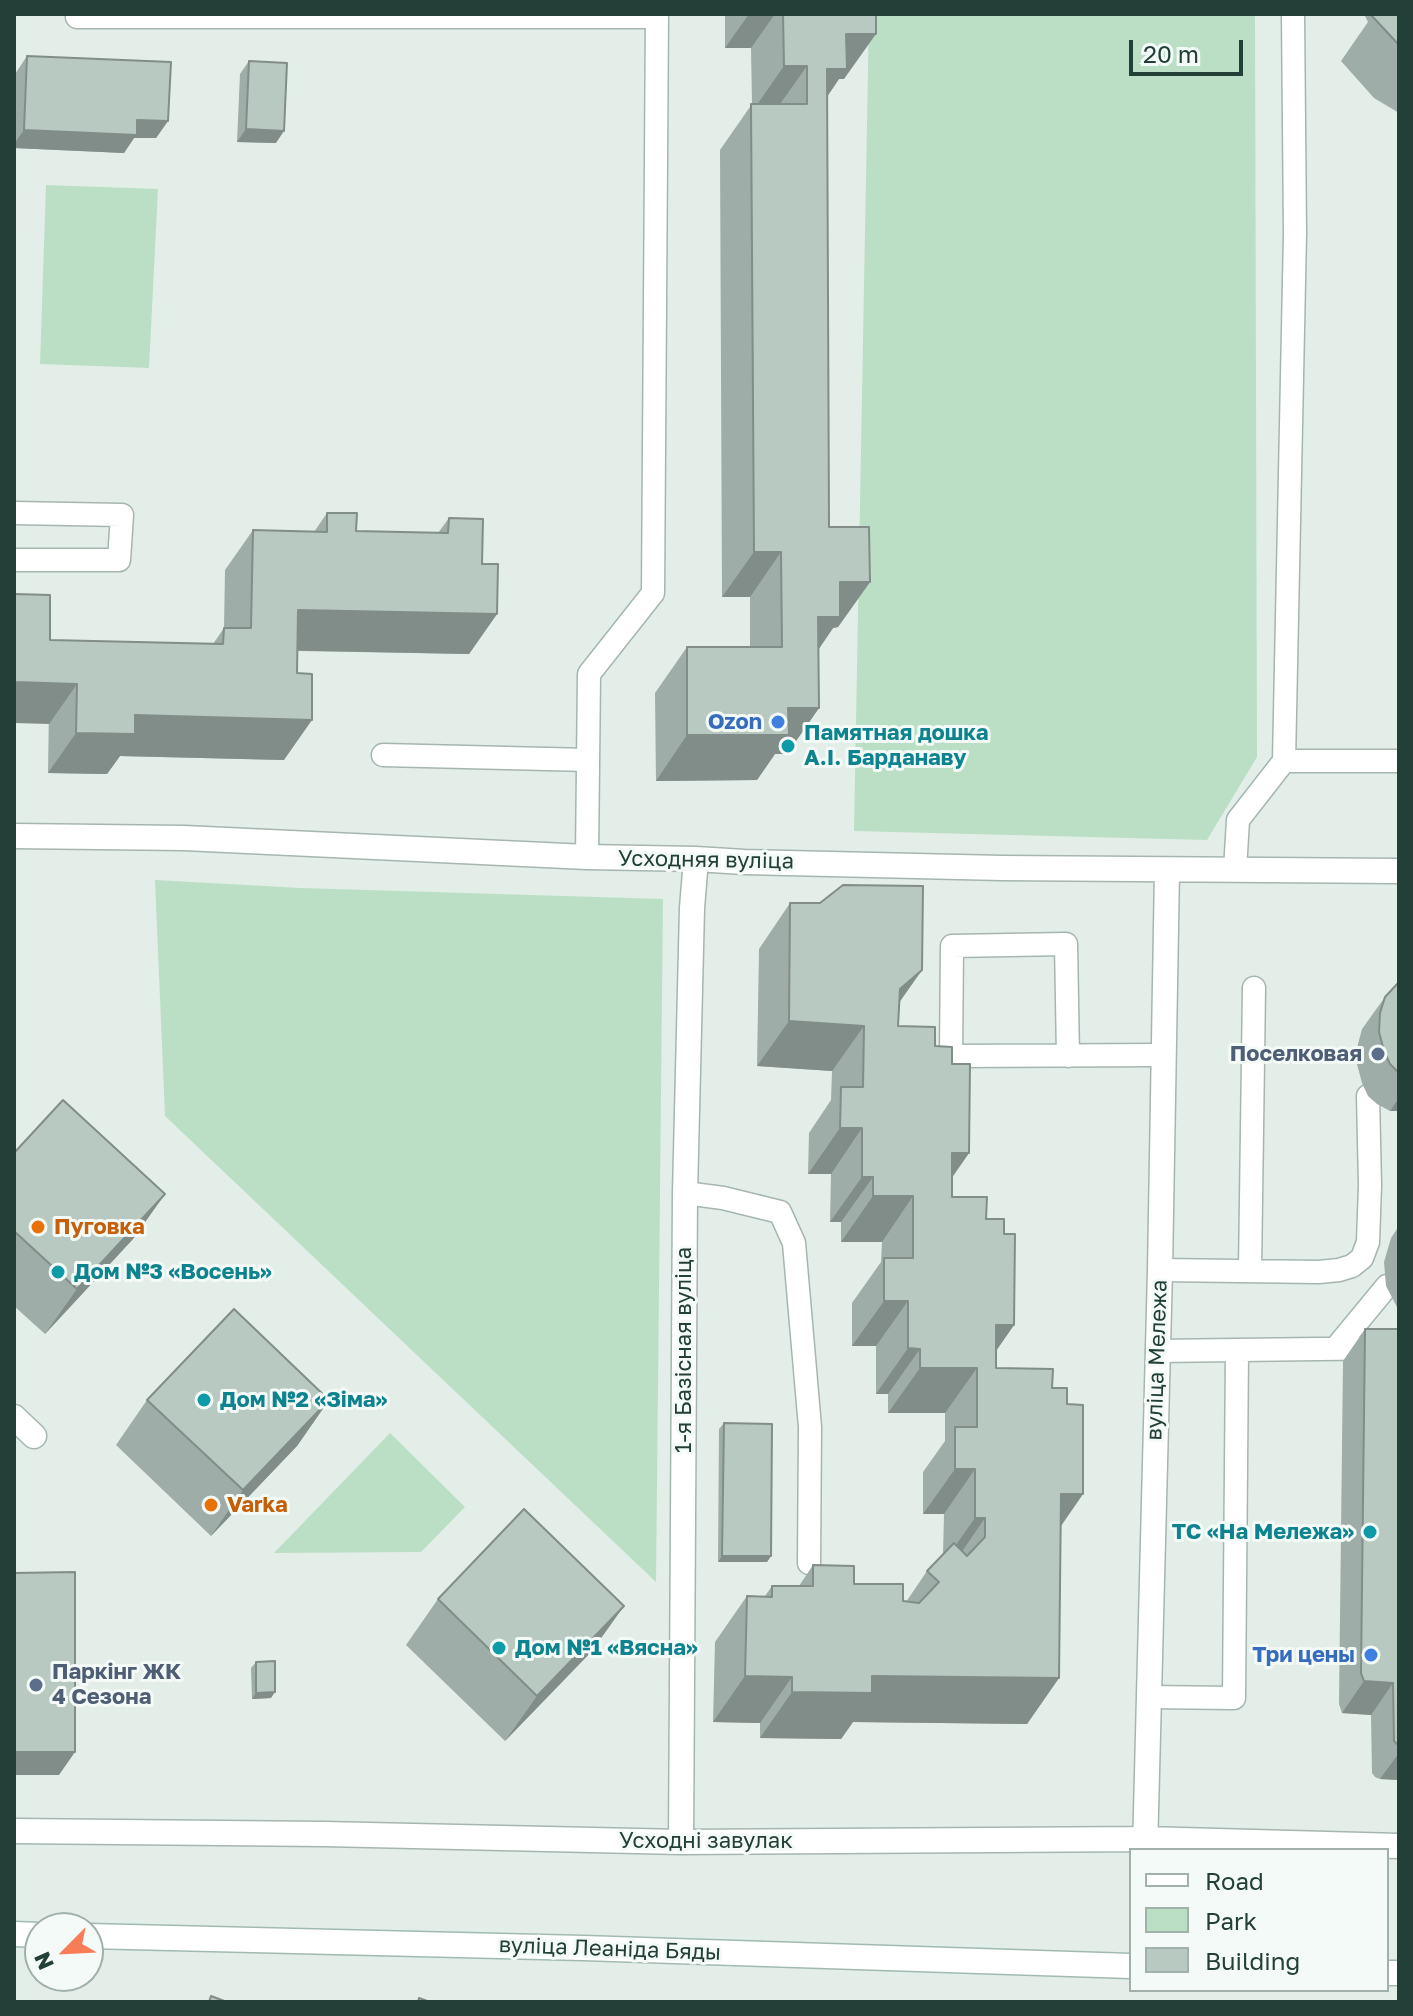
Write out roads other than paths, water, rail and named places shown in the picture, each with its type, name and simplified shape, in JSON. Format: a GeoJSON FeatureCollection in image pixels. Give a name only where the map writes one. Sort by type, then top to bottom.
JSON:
{"type":"FeatureCollection","features":[{"type":"Feature","properties":{"kind":"street","name":"Усходняя вуліца"},"geometry":{"type":"LineString","coordinates":[[14,836],[184,838],[744,862],[1399,871]]}},
{"type":"Feature","properties":{"kind":"street","name":"1-я Базісная вуліца"},"geometry":{"type":"LineString","coordinates":[[681,1842],[685,1193],[696,859]]}},
{"type":"Feature","properties":{"kind":"street","name":"вуліца Мележа"},"geometry":{"type":"LineString","coordinates":[[1145,1845],[1167,870]]}},
{"type":"Feature","properties":{"kind":"street"},"geometry":{"type":"LineString","coordinates":[[14,1417],[34,1436]]}},
{"type":"Feature","properties":{"kind":"street","name":"Усходні завулак"},"geometry":{"type":"LineString","coordinates":[[14,1831],[681,1842],[1399,1846]]}},
{"type":"Feature","properties":{"kind":"street","name":"вуліца Леаніда Бяды"},"geometry":{"type":"LineString","coordinates":[[104,1936],[1129,1966]]}},
{"type":"Feature","properties":{"kind":"lane"},"geometry":{"type":"LineString","coordinates":[[1235,870],[1238,820],[1284,761],[1295,233],[1293,14]]}},
{"type":"Feature","properties":{"kind":"lane"},"geometry":{"type":"LineString","coordinates":[[77,17],[657,15],[653,593],[589,674],[587,857]]}},
{"type":"Feature","properties":{"kind":"lane"},"geometry":{"type":"LineString","coordinates":[[14,513],[122,515],[119,560],[14,560]]}},
{"type":"Feature","properties":{"kind":"lane"},"geometry":{"type":"LineString","coordinates":[[383,755],[588,760]]}},
{"type":"Feature","properties":{"kind":"lane"},"geometry":{"type":"LineString","coordinates":[[1284,761],[1399,761]]}},
{"type":"Feature","properties":{"kind":"lane"},"geometry":{"type":"LineString","coordinates":[[1068,1056],[1066,944],[952,946],[951,1056],[1068,1056],[1163,1055]]}},
{"type":"Feature","properties":{"kind":"lane"},"geometry":{"type":"LineString","coordinates":[[1250,1270],[1254,988]]}},
{"type":"Feature","properties":{"kind":"lane"},"geometry":{"type":"LineString","coordinates":[[1160,1270],[1339,1270],[1352,1266],[1362,1258],[1368,1242],[1368,1096]]}},
{"type":"Feature","properties":{"kind":"lane"},"geometry":{"type":"LineString","coordinates":[[685,1193],[723,1198],[780,1212],[794,1243],[810,1427],[809,1563]]}},
{"type":"Feature","properties":{"kind":"lane"},"geometry":{"type":"LineString","coordinates":[[1335,1349],[1387,1286]]}},
{"type":"Feature","properties":{"kind":"lane"},"geometry":{"type":"LineString","coordinates":[[1157,1351],[1399,1348]]}},
{"type":"Feature","properties":{"kind":"lane"},"geometry":{"type":"LineString","coordinates":[[1149,1697],[1234,1698],[1237,1351]]}},
{"type":"Feature","properties":{"kind":"place","name":"Ozon"},"geometry":{"type":"Point","coordinates":[778,722]}},
{"type":"Feature","properties":{"kind":"place","name":"Памятная дошка А.І. Барданаву"},"geometry":{"type":"Point","coordinates":[788,746]}},
{"type":"Feature","properties":{"kind":"place","name":"Поселковая"},"geometry":{"type":"Point","coordinates":[1378,1054]}},
{"type":"Feature","properties":{"kind":"place","name":"Пуговка"},"geometry":{"type":"Point","coordinates":[38,1227]}},
{"type":"Feature","properties":{"kind":"place","name":"Дом №3 «Восень»"},"geometry":{"type":"Point","coordinates":[58,1272]}},
{"type":"Feature","properties":{"kind":"place","name":"Дом №2 «Зіма»"},"geometry":{"type":"Point","coordinates":[204,1400]}},
{"type":"Feature","properties":{"kind":"place","name":"Varka"},"geometry":{"type":"Point","coordinates":[211,1505]}},
{"type":"Feature","properties":{"kind":"place","name":"ТС «На Мележа»"},"geometry":{"type":"Point","coordinates":[1370,1532]}},
{"type":"Feature","properties":{"kind":"place","name":"Дом №1 «Вясна»"},"geometry":{"type":"Point","coordinates":[499,1648]}},
{"type":"Feature","properties":{"kind":"place","name":"Три цены"},"geometry":{"type":"Point","coordinates":[1371,1655]}},
{"type":"Feature","properties":{"kind":"place","name":"Паркінг ЖК 4 Сезона"},"geometry":{"type":"Point","coordinates":[36,1685]}}]}
